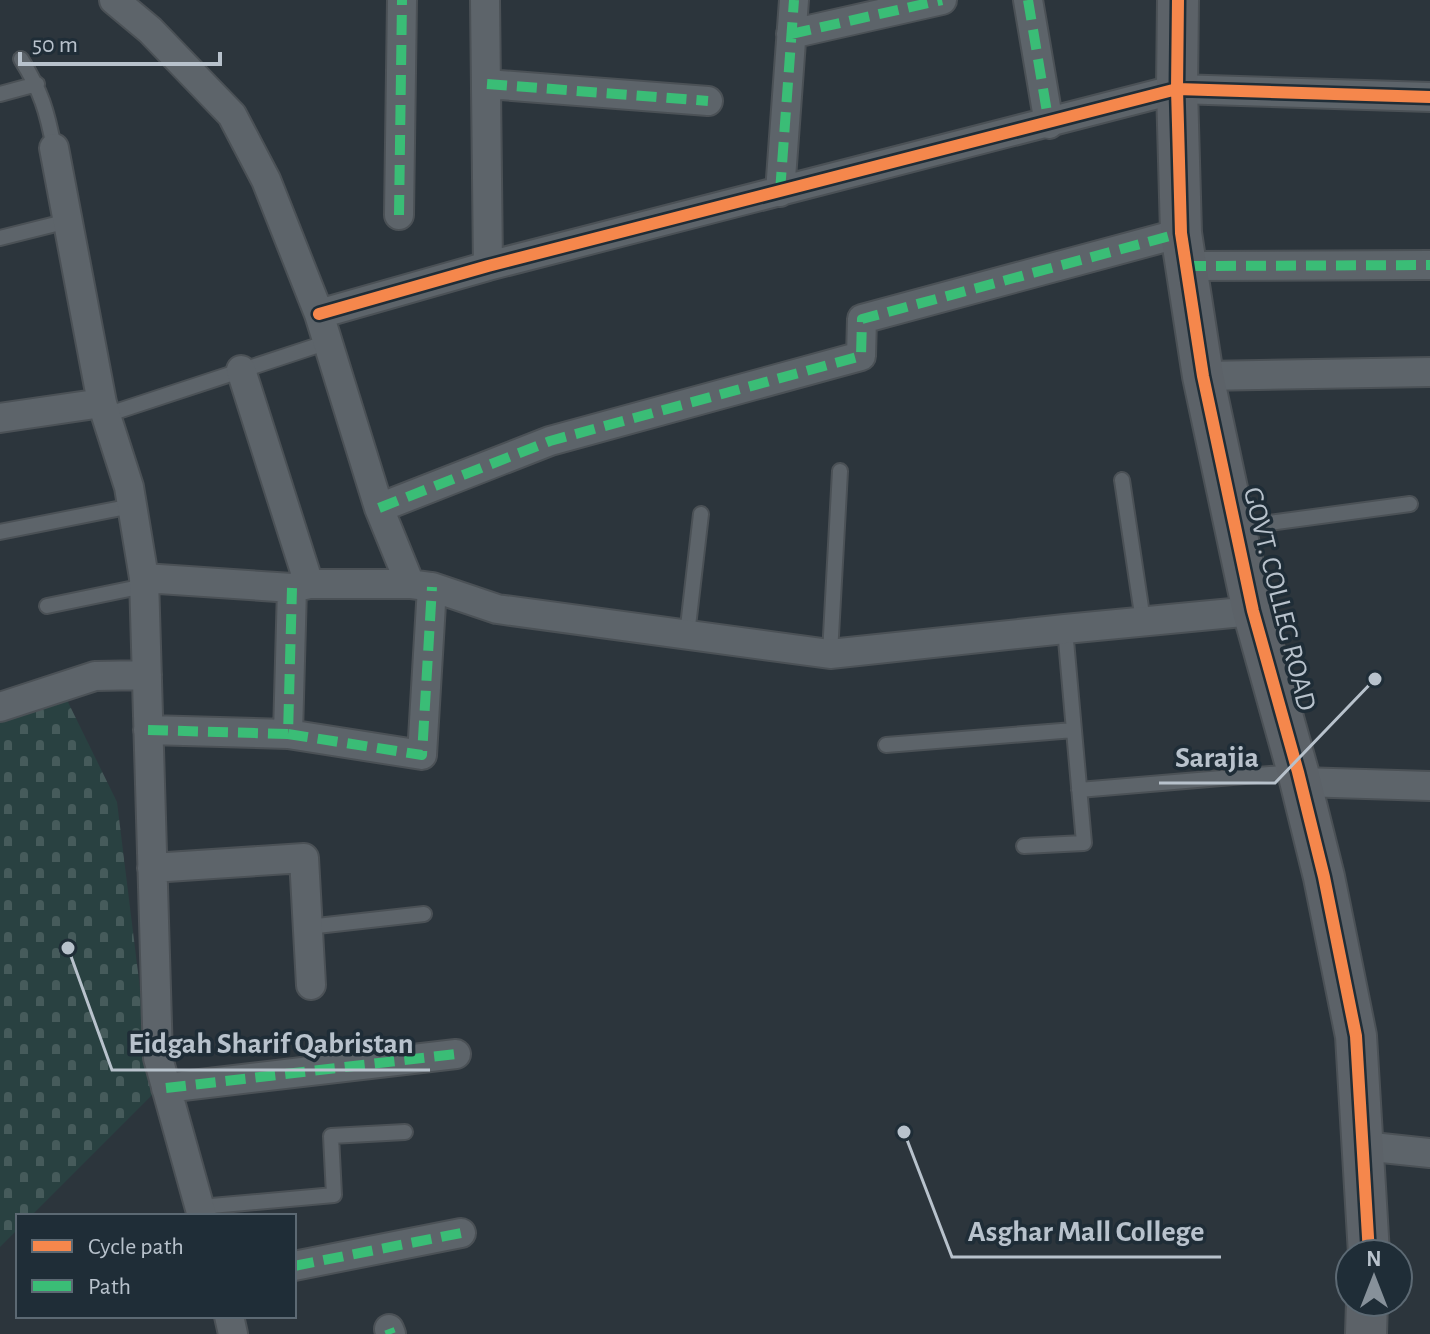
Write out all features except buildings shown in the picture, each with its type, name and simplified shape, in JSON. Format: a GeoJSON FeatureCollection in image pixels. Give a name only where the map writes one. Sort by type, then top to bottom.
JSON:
{"type":"FeatureCollection","features":[{"type":"Feature","properties":{"kind":"street"},"geometry":{"type":"LineString","coordinates":[[114,0],[150,30],[232,115],[266,180],[319,314],[379,508],[421,585],[422,755],[288,734],[148,730]]}},
{"type":"Feature","properties":{"kind":"street"},"geometry":{"type":"LineString","coordinates":[[399,215],[402,0]]}},
{"type":"Feature","properties":{"kind":"street"},"geometry":{"type":"LineString","coordinates":[[485,0],[488,266]]}},
{"type":"Feature","properties":{"kind":"street"},"geometry":{"type":"LineString","coordinates":[[780,192],[794,0]]}},
{"type":"Feature","properties":{"kind":"street"},"geometry":{"type":"LineString","coordinates":[[791,34],[942,0]]}},
{"type":"Feature","properties":{"kind":"street"},"geometry":{"type":"LineString","coordinates":[[1028,0],[1049,124]]}},
{"type":"Feature","properties":{"kind":"street","name":"GOVT. COLLEG ROAD"},"geometry":{"type":"LineString","coordinates":[[1178,0],[1177,89],[1183,250],[1203,376],[1253,611],[1324,877],[1356,1036],[1368,1238]]}},
{"type":"Feature","properties":{"kind":"street"},"geometry":{"type":"LineString","coordinates":[[487,84],[708,101]]}},
{"type":"Feature","properties":{"kind":"street"},"geometry":{"type":"LineString","coordinates":[[319,314],[488,266],[1177,89],[1430,97]]}},
{"type":"Feature","properties":{"kind":"street"},"geometry":{"type":"LineString","coordinates":[[54,148],[104,409],[129,487],[144,582],[158,1058],[201,1212]]}},
{"type":"Feature","properties":{"kind":"street"},"geometry":{"type":"LineString","coordinates":[[379,508],[550,441],[861,356],[862,319],[1183,250],[1430,265]]}},
{"type":"Feature","properties":{"kind":"street"},"geometry":{"type":"LineString","coordinates":[[241,370],[300,586],[288,734]]}},
{"type":"Feature","properties":{"kind":"street"},"geometry":{"type":"LineString","coordinates":[[1203,376],[1430,372]]}},
{"type":"Feature","properties":{"kind":"street"},"geometry":{"type":"LineString","coordinates":[[0,418],[104,409]]}},
{"type":"Feature","properties":{"kind":"street"},"geometry":{"type":"LineString","coordinates":[[144,582],[421,585],[497,609],[830,654],[1253,611]]}},
{"type":"Feature","properties":{"kind":"street"},"geometry":{"type":"LineString","coordinates":[[0,707],[95,676],[147,675]]}},
{"type":"Feature","properties":{"kind":"street"},"geometry":{"type":"LineString","coordinates":[[1299,777],[1430,786]]}},
{"type":"Feature","properties":{"kind":"street"},"geometry":{"type":"LineString","coordinates":[[152,868],[304,858],[311,985]]}},
{"type":"Feature","properties":{"kind":"street"},"geometry":{"type":"LineString","coordinates":[[166,1088],[456,1054]]}},
{"type":"Feature","properties":{"kind":"street"},"geometry":{"type":"LineString","coordinates":[[1363,1146],[1430,1153]]}},
{"type":"Feature","properties":{"kind":"street"},"geometry":{"type":"LineString","coordinates":[[296,1266],[461,1233]]}},
{"type":"Feature","properties":{"kind":"lane"},"geometry":{"type":"LineString","coordinates":[[21,59],[37,84],[47,111],[54,148]]}},
{"type":"Feature","properties":{"kind":"lane"},"geometry":{"type":"LineString","coordinates":[[0,94],[37,84]]}},
{"type":"Feature","properties":{"kind":"lane"},"geometry":{"type":"LineString","coordinates":[[0,238],[68,221]]}},
{"type":"Feature","properties":{"kind":"lane"},"geometry":{"type":"LineString","coordinates":[[104,409],[328,342]]}},
{"type":"Feature","properties":{"kind":"lane"},"geometry":{"type":"LineString","coordinates":[[830,654],[840,471]]}},
{"type":"Feature","properties":{"kind":"lane"},"geometry":{"type":"LineString","coordinates":[[1122,480],[1143,621]]}},
{"type":"Feature","properties":{"kind":"lane"},"geometry":{"type":"LineString","coordinates":[[1235,527],[1410,504]]}},
{"type":"Feature","properties":{"kind":"lane"},"geometry":{"type":"LineString","coordinates":[[0,532],[132,506]]}},
{"type":"Feature","properties":{"kind":"lane"},"geometry":{"type":"LineString","coordinates":[[687,635],[701,514]]}},
{"type":"Feature","properties":{"kind":"lane"},"geometry":{"type":"LineString","coordinates":[[47,606],[144,582]]}},
{"type":"Feature","properties":{"kind":"lane"},"geometry":{"type":"LineString","coordinates":[[1024,846],[1084,843],[1065,629]]}},
{"type":"Feature","properties":{"kind":"lane"},"geometry":{"type":"LineString","coordinates":[[886,745],[1074,730]]}},
{"type":"Feature","properties":{"kind":"lane"},"geometry":{"type":"LineString","coordinates":[[1079,790],[1299,777]]}},
{"type":"Feature","properties":{"kind":"lane"},"geometry":{"type":"LineString","coordinates":[[308,927],[424,914]]}},
{"type":"Feature","properties":{"kind":"lane"},"geometry":{"type":"LineString","coordinates":[[201,1212],[334,1195],[331,1136],[405,1132]]}},
{"type":"Feature","properties":{"kind":"green space"},"geometry":{"type":"Polygon","coordinates":[[[67,700],[117,802],[153,1094],[33,1214],[16,1214],[16,1231],[0,1247],[0,720],[67,700]]]}},
{"type":"Feature","properties":{"kind":"marked path"},"geometry":{"type":"LineString","coordinates":[[399,215],[402,0]]}},
{"type":"Feature","properties":{"kind":"marked path"},"geometry":{"type":"LineString","coordinates":[[780,192],[794,0]]}},
{"type":"Feature","properties":{"kind":"marked path"},"geometry":{"type":"LineString","coordinates":[[791,34],[942,0]]}},
{"type":"Feature","properties":{"kind":"marked path"},"geometry":{"type":"LineString","coordinates":[[1028,0],[1049,124]]}},
{"type":"Feature","properties":{"kind":"marked path"},"geometry":{"type":"LineString","coordinates":[[487,84],[708,101]]}},
{"type":"Feature","properties":{"kind":"marked path"},"geometry":{"type":"LineString","coordinates":[[379,508],[550,441],[861,356],[862,319],[1181,233]]}},
{"type":"Feature","properties":{"kind":"marked path"},"geometry":{"type":"LineString","coordinates":[[1186,266],[1430,265]]}},
{"type":"Feature","properties":{"kind":"marked path"},"geometry":{"type":"LineString","coordinates":[[288,734],[422,755],[432,587]]}},
{"type":"Feature","properties":{"kind":"marked path"},"geometry":{"type":"LineString","coordinates":[[148,730],[288,734],[292,588]]}},
{"type":"Feature","properties":{"kind":"marked path"},"geometry":{"type":"LineString","coordinates":[[166,1088],[456,1054]]}},
{"type":"Feature","properties":{"kind":"marked path"},"geometry":{"type":"LineString","coordinates":[[296,1266],[461,1233]]}},
{"type":"Feature","properties":{"kind":"marked path"},"geometry":{"type":"LineString","coordinates":[[389,1329],[391,1334]]}},
{"type":"Feature","properties":{"kind":"cycle path"},"geometry":{"type":"LineString","coordinates":[[1178,0],[1181,233],[1203,376],[1253,611],[1324,877],[1356,1036],[1368,1238]]}},
{"type":"Feature","properties":{"kind":"cycle path"},"geometry":{"type":"LineString","coordinates":[[319,314],[488,266],[1177,89],[1430,97]]}},
{"type":"Feature","properties":{"kind":"place","name":"Sarajia"},"geometry":{"type":"Point","coordinates":[1375,679]}},
{"type":"Feature","properties":{"kind":"place","name":"Eidgah Sharif Qabristan"},"geometry":{"type":"Point","coordinates":[68,948]}},
{"type":"Feature","properties":{"kind":"place","name":"Asghar Mall College"},"geometry":{"type":"Point","coordinates":[904,1132]}}]}
